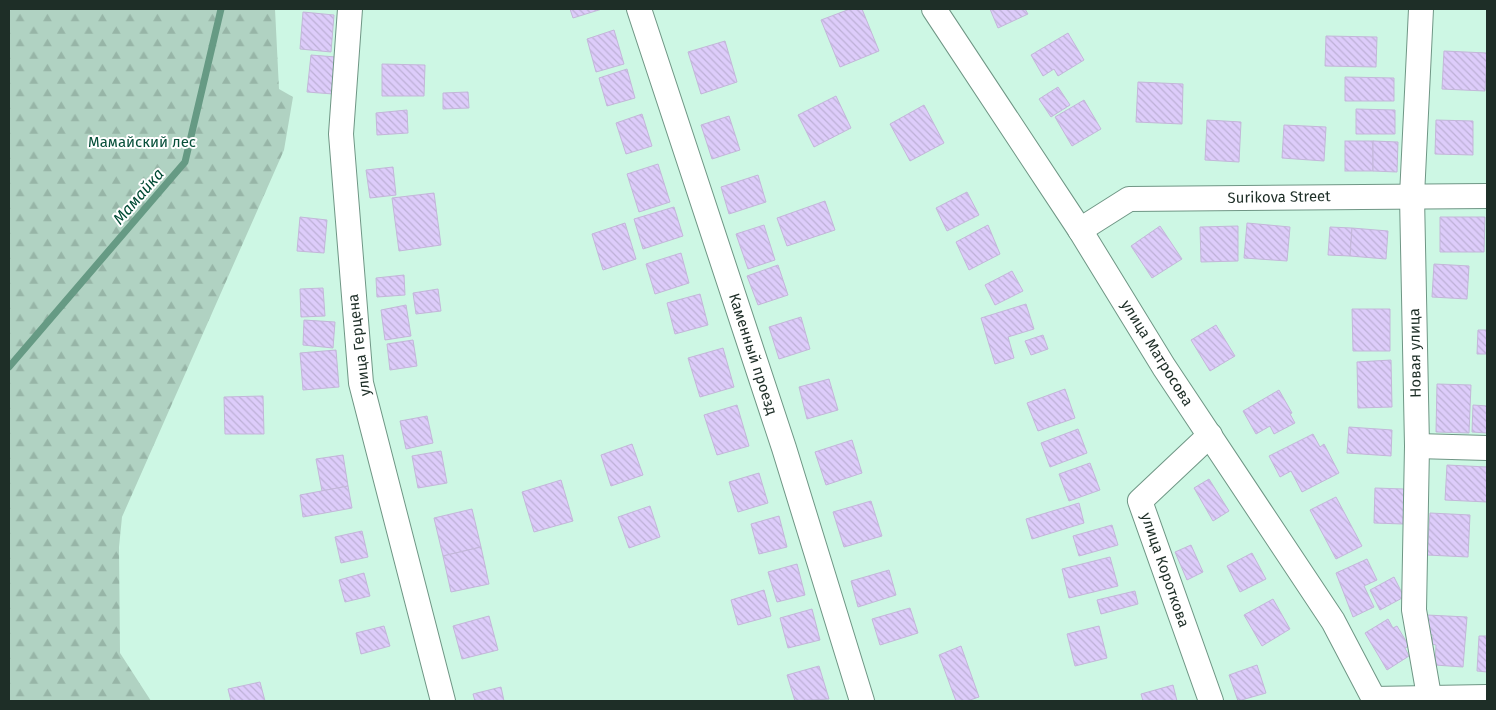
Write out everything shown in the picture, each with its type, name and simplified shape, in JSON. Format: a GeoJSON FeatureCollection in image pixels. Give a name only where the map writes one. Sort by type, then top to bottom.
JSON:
{"type":"FeatureCollection","features":[{"type":"Feature","properties":{"kind":"street","name":"улица Герцена"},"geometry":{"type":"LineString","coordinates":[[350,9],[341,134],[349,257],[361,383],[444,701]]}},
{"type":"Feature","properties":{"kind":"street","name":"Каменный проезд"},"geometry":{"type":"LineString","coordinates":[[639,9],[784,448],[862,701]]}},
{"type":"Feature","properties":{"kind":"street","name":"улица Матросова"},"geometry":{"type":"LineString","coordinates":[[934,9],[1080,230],[1164,367],[1333,621],[1374,700]]}},
{"type":"Feature","properties":{"kind":"street","name":"Новая улица"},"geometry":{"type":"LineString","coordinates":[[1421,9],[1412,196],[1417,446],[1414,610],[1429,696]]}},
{"type":"Feature","properties":{"kind":"street","name":"Surikova Street"},"geometry":{"type":"LineString","coordinates":[[1080,230],[1130,199],[1487,196]]}},
{"type":"Feature","properties":{"kind":"street","name":"улица Короткова"},"geometry":{"type":"LineString","coordinates":[[1210,435],[1140,501],[1211,701]]}},
{"type":"Feature","properties":{"kind":"street"},"geometry":{"type":"LineString","coordinates":[[1417,446],[1487,448]]}},
{"type":"Feature","properties":{"kind":"street"},"geometry":{"type":"LineString","coordinates":[[1374,700],[1429,696],[1487,696]]}},
{"type":"Feature","properties":{"kind":"green space","name":"Мамайский лес"},"geometry":{"type":"Polygon","coordinates":[[[12,9],[275,9],[279,89],[293,97],[284,150],[122,517],[119,547],[120,653],[151,701],[9,701],[9,11],[12,9]]]}},
{"type":"Feature","properties":{"kind":"building"},"geometry":{"type":"Polygon","coordinates":[[[570,9],[602,9],[573,18],[570,9]]]}},
{"type":"Feature","properties":{"kind":"building"},"geometry":{"type":"Polygon","coordinates":[[[850,9],[862,9],[879,51],[840,67],[821,20],[850,9]]]}},
{"type":"Feature","properties":{"kind":"building"},"geometry":{"type":"Polygon","coordinates":[[[990,9],[1025,9],[1028,14],[998,28],[990,9]]]}},
{"type":"Feature","properties":{"kind":"building"},"geometry":{"type":"Polygon","coordinates":[[[303,12],[334,15],[331,52],[300,49],[303,12]]]}},
{"type":"Feature","properties":{"kind":"building"},"geometry":{"type":"Polygon","coordinates":[[[614,30],[624,64],[596,72],[587,39],[614,30]]]}},
{"type":"Feature","properties":{"kind":"building"},"geometry":{"type":"Polygon","coordinates":[[[1068,33],[1084,60],[1058,76],[1054,69],[1043,76],[1031,55],[1068,33]]]}},
{"type":"Feature","properties":{"kind":"building"},"geometry":{"type":"Polygon","coordinates":[[[1326,36],[1377,37],[1376,67],[1325,66],[1326,36]]]}},
{"type":"Feature","properties":{"kind":"building"},"geometry":{"type":"Polygon","coordinates":[[[725,41],[737,82],[701,94],[688,52],[725,41]]]}},
{"type":"Feature","properties":{"kind":"building"},"geometry":{"type":"Polygon","coordinates":[[[1444,51],[1487,53],[1485,91],[1442,89],[1444,51]]]}},
{"type":"Feature","properties":{"kind":"building"},"geometry":{"type":"Polygon","coordinates":[[[311,55],[336,57],[333,94],[307,92],[311,55]]]}},
{"type":"Feature","properties":{"kind":"building"},"geometry":{"type":"Polygon","coordinates":[[[382,64],[425,65],[424,96],[382,96],[382,64]]]}},
{"type":"Feature","properties":{"kind":"building"},"geometry":{"type":"Polygon","coordinates":[[[627,69],[635,98],[607,106],[599,78],[627,69]]]}},
{"type":"Feature","properties":{"kind":"building"},"geometry":{"type":"Polygon","coordinates":[[[1345,77],[1394,78],[1394,101],[1345,101],[1345,77]]]}},
{"type":"Feature","properties":{"kind":"building"},"geometry":{"type":"Polygon","coordinates":[[[1138,82],[1183,84],[1182,124],[1136,122],[1138,82]]]}},
{"type":"Feature","properties":{"kind":"building"},"geometry":{"type":"Polygon","coordinates":[[[1058,87],[1070,105],[1051,117],[1039,99],[1058,87]]]}},
{"type":"Feature","properties":{"kind":"building"},"geometry":{"type":"Polygon","coordinates":[[[468,92],[469,108],[443,109],[443,93],[468,92]]]}},
{"type":"Feature","properties":{"kind":"building"},"geometry":{"type":"Polygon","coordinates":[[[836,96],[851,128],[814,147],[798,115],[836,96]]]}},
{"type":"Feature","properties":{"kind":"building"},"geometry":{"type":"Polygon","coordinates":[[[1084,100],[1101,129],[1072,146],[1055,117],[1084,100]]]}},
{"type":"Feature","properties":{"kind":"building"},"geometry":{"type":"Polygon","coordinates":[[[924,105],[944,143],[910,161],[890,124],[924,105]]]}},
{"type":"Feature","properties":{"kind":"building"},"geometry":{"type":"Polygon","coordinates":[[[1356,109],[1395,110],[1395,134],[1356,134],[1356,109]]]}},
{"type":"Feature","properties":{"kind":"building"},"geometry":{"type":"Polygon","coordinates":[[[407,110],[408,133],[377,135],[376,113],[407,110]]]}},
{"type":"Feature","properties":{"kind":"building"},"geometry":{"type":"Polygon","coordinates":[[[642,114],[652,146],[626,154],[616,123],[642,114]]]}},
{"type":"Feature","properties":{"kind":"building"},"geometry":{"type":"Polygon","coordinates":[[[729,116],[740,150],[712,159],[701,125],[729,116]]]}},
{"type":"Feature","properties":{"kind":"building"},"geometry":{"type":"Polygon","coordinates":[[[1207,120],[1241,122],[1239,162],[1205,160],[1207,120]]]}},
{"type":"Feature","properties":{"kind":"building"},"geometry":{"type":"Polygon","coordinates":[[[1436,120],[1473,121],[1473,155],[1435,154],[1436,120]]]}},
{"type":"Feature","properties":{"kind":"building"},"geometry":{"type":"Polygon","coordinates":[[[1284,125],[1326,127],[1324,161],[1282,158],[1284,125]]]}},
{"type":"Feature","properties":{"kind":"building"},"geometry":{"type":"Polygon","coordinates":[[[1345,141],[1373,141],[1373,171],[1345,171],[1345,141]]]}},
{"type":"Feature","properties":{"kind":"building"},"geometry":{"type":"Polygon","coordinates":[[[1373,141],[1398,142],[1397,172],[1373,171],[1373,141]]]}},
{"type":"Feature","properties":{"kind":"building"},"geometry":{"type":"Polygon","coordinates":[[[658,164],[670,202],[639,212],[627,174],[658,164]]]}},
{"type":"Feature","properties":{"kind":"building"},"geometry":{"type":"Polygon","coordinates":[[[393,167],[396,195],[370,198],[366,170],[393,167]]]}},
{"type":"Feature","properties":{"kind":"building"},"geometry":{"type":"Polygon","coordinates":[[[758,175],[766,202],[729,214],[721,187],[758,175]]]}},
{"type":"Feature","properties":{"kind":"building"},"geometry":{"type":"Polygon","coordinates":[[[967,192],[979,215],[947,231],[936,208],[967,192]]]}},
{"type":"Feature","properties":{"kind":"building"},"geometry":{"type":"Polygon","coordinates":[[[434,193],[441,245],[399,251],[392,198],[434,193]]]}},
{"type":"Feature","properties":{"kind":"building"},"geometry":{"type":"Polygon","coordinates":[[[825,201],[835,230],[787,246],[777,218],[825,201]]]}},
{"type":"Feature","properties":{"kind":"building"},"geometry":{"type":"Polygon","coordinates":[[[674,207],[683,236],[643,249],[634,219],[674,207]]]}},
{"type":"Feature","properties":{"kind":"building"},"geometry":{"type":"Polygon","coordinates":[[[300,217],[327,220],[324,253],[297,251],[300,217]]]}},
{"type":"Feature","properties":{"kind":"building"},"geometry":{"type":"Polygon","coordinates":[[[1440,217],[1485,217],[1484,252],[1440,252],[1440,217]]]}},
{"type":"Feature","properties":{"kind":"building"},"geometry":{"type":"Polygon","coordinates":[[[625,223],[636,259],[603,270],[592,234],[625,223]]]}},
{"type":"Feature","properties":{"kind":"building"},"geometry":{"type":"Polygon","coordinates":[[[1247,223],[1290,227],[1287,261],[1244,258],[1247,223]]]}},
{"type":"Feature","properties":{"kind":"building"},"geometry":{"type":"Polygon","coordinates":[[[764,225],[775,260],[748,269],[736,234],[764,225]]]}},
{"type":"Feature","properties":{"kind":"building"},"geometry":{"type":"Polygon","coordinates":[[[988,225],[1000,254],[969,270],[956,242],[988,225]]]}},
{"type":"Feature","properties":{"kind":"building"},"geometry":{"type":"Polygon","coordinates":[[[1160,226],[1182,259],[1152,278],[1131,246],[1160,226]]]}},
{"type":"Feature","properties":{"kind":"building"},"geometry":{"type":"Polygon","coordinates":[[[1238,226],[1238,261],[1201,262],[1200,227],[1238,226]]]}},
{"type":"Feature","properties":{"kind":"building"},"geometry":{"type":"Polygon","coordinates":[[[1330,227],[1352,228],[1350,256],[1328,255],[1330,227]]]}},
{"type":"Feature","properties":{"kind":"building"},"geometry":{"type":"Polygon","coordinates":[[[1352,228],[1388,231],[1386,259],[1350,256],[1352,228]]]}},
{"type":"Feature","properties":{"kind":"building"},"geometry":{"type":"Polygon","coordinates":[[[681,253],[689,283],[655,294],[646,264],[681,253]]]}},
{"type":"Feature","properties":{"kind":"building"},"geometry":{"type":"Polygon","coordinates":[[[1434,264],[1469,266],[1467,299],[1432,297],[1434,264]]]}},
{"type":"Feature","properties":{"kind":"building"},"geometry":{"type":"Polygon","coordinates":[[[778,265],[788,295],[758,305],[747,276],[778,265]]]}},
{"type":"Feature","properties":{"kind":"building"},"geometry":{"type":"Polygon","coordinates":[[[1012,271],[1023,291],[995,305],[985,285],[1012,271]]]}},
{"type":"Feature","properties":{"kind":"building"},"geometry":{"type":"Polygon","coordinates":[[[404,275],[405,295],[377,297],[376,278],[404,275]]]}},
{"type":"Feature","properties":{"kind":"building"},"geometry":{"type":"Polygon","coordinates":[[[323,288],[325,316],[301,317],[300,289],[323,288]]]}},
{"type":"Feature","properties":{"kind":"building"},"geometry":{"type":"Polygon","coordinates":[[[438,289],[441,311],[416,314],[413,293],[438,289]]]}},
{"type":"Feature","properties":{"kind":"building"},"geometry":{"type":"Polygon","coordinates":[[[700,294],[708,325],[675,334],[667,303],[700,294]]]}},
{"type":"Feature","properties":{"kind":"building"},"geometry":{"type":"Polygon","coordinates":[[[1026,304],[1034,329],[1008,337],[1014,358],[995,364],[981,318],[1026,304]]]}},
{"type":"Feature","properties":{"kind":"building"},"geometry":{"type":"Polygon","coordinates":[[[406,305],[411,336],[385,340],[381,310],[406,305]]]}},
{"type":"Feature","properties":{"kind":"building"},"geometry":{"type":"Polygon","coordinates":[[[1352,309],[1390,309],[1390,351],[1353,351],[1352,309]]]}},
{"type":"Feature","properties":{"kind":"building"},"geometry":{"type":"Polygon","coordinates":[[[801,317],[810,349],[779,359],[769,327],[801,317]]]}},
{"type":"Feature","properties":{"kind":"building"},"geometry":{"type":"Polygon","coordinates":[[[304,320],[335,322],[333,348],[303,345],[304,320]]]}},
{"type":"Feature","properties":{"kind":"building"},"geometry":{"type":"Polygon","coordinates":[[[1216,325],[1235,356],[1210,371],[1191,340],[1216,325]]]}},
{"type":"Feature","properties":{"kind":"building"},"geometry":{"type":"Polygon","coordinates":[[[1478,330],[1487,330],[1487,354],[1477,354],[1478,330]]]}},
{"type":"Feature","properties":{"kind":"building"},"geometry":{"type":"Polygon","coordinates":[[[1043,335],[1048,349],[1031,355],[1025,341],[1043,335]]]}},
{"type":"Feature","properties":{"kind":"building"},"geometry":{"type":"Polygon","coordinates":[[[413,340],[417,366],[390,370],[387,344],[413,340]]]}},
{"type":"Feature","properties":{"kind":"building"},"geometry":{"type":"Polygon","coordinates":[[[723,348],[734,387],[700,397],[688,358],[723,348]]]}},
{"type":"Feature","properties":{"kind":"building"},"geometry":{"type":"Polygon","coordinates":[[[336,350],[339,387],[303,390],[300,353],[336,350]]]}},
{"type":"Feature","properties":{"kind":"building"},"geometry":{"type":"Polygon","coordinates":[[[1391,360],[1392,407],[1358,408],[1357,362],[1391,360]]]}},
{"type":"Feature","properties":{"kind":"building"},"geometry":{"type":"Polygon","coordinates":[[[829,379],[838,410],[807,419],[799,387],[829,379]]]}},
{"type":"Feature","properties":{"kind":"building"},"geometry":{"type":"Polygon","coordinates":[[[1437,384],[1471,385],[1469,433],[1436,432],[1437,384]]]}},
{"type":"Feature","properties":{"kind":"building"},"geometry":{"type":"Polygon","coordinates":[[[1065,389],[1075,418],[1038,431],[1027,403],[1065,389]]]}},
{"type":"Feature","properties":{"kind":"building"},"geometry":{"type":"Polygon","coordinates":[[[1279,390],[1292,413],[1290,414],[1295,423],[1274,434],[1270,426],[1256,434],[1243,411],[1279,390]]]}},
{"type":"Feature","properties":{"kind":"building"},"geometry":{"type":"Polygon","coordinates":[[[263,396],[264,434],[225,434],[224,397],[263,396]]]}},
{"type":"Feature","properties":{"kind":"building"},"geometry":{"type":"Polygon","coordinates":[[[737,405],[749,446],[717,455],[704,415],[737,405]]]}},
{"type":"Feature","properties":{"kind":"building"},"geometry":{"type":"Polygon","coordinates":[[[1473,405],[1487,406],[1487,433],[1472,432],[1473,405]]]}},
{"type":"Feature","properties":{"kind":"building"},"geometry":{"type":"Polygon","coordinates":[[[427,416],[433,443],[406,449],[400,421],[427,416]]]}},
{"type":"Feature","properties":{"kind":"building"},"geometry":{"type":"Polygon","coordinates":[[[1349,427],[1392,430],[1391,456],[1347,453],[1349,427]]]}},
{"type":"Feature","properties":{"kind":"building"},"geometry":{"type":"Polygon","coordinates":[[[1078,429],[1087,453],[1050,467],[1041,443],[1078,429]]]}},
{"type":"Feature","properties":{"kind":"building"},"geometry":{"type":"Polygon","coordinates":[[[1313,434],[1320,447],[1324,444],[1339,473],[1302,492],[1291,471],[1280,477],[1269,456],[1313,434]]]}},
{"type":"Feature","properties":{"kind":"building"},"geometry":{"type":"Polygon","coordinates":[[[852,440],[862,473],[826,485],[815,452],[852,440]]]}},
{"type":"Feature","properties":{"kind":"building"},"geometry":{"type":"Polygon","coordinates":[[[632,444],[643,475],[611,486],[601,455],[632,444]]]}},
{"type":"Feature","properties":{"kind":"building"},"geometry":{"type":"Polygon","coordinates":[[[441,451],[447,483],[418,488],[412,456],[441,451]]]}},
{"type":"Feature","properties":{"kind":"building"},"geometry":{"type":"Polygon","coordinates":[[[343,455],[348,486],[322,491],[316,459],[343,455]]]}},
{"type":"Feature","properties":{"kind":"building"},"geometry":{"type":"Polygon","coordinates":[[[1090,463],[1100,490],[1069,501],[1059,474],[1090,463]]]}},
{"type":"Feature","properties":{"kind":"building"},"geometry":{"type":"Polygon","coordinates":[[[1447,465],[1487,467],[1487,502],[1445,500],[1447,465]]]}},
{"type":"Feature","properties":{"kind":"building"},"geometry":{"type":"Polygon","coordinates":[[[759,473],[768,503],[738,512],[729,482],[759,473]]]}},
{"type":"Feature","properties":{"kind":"building"},"geometry":{"type":"Polygon","coordinates":[[[1209,479],[1229,511],[1213,521],[1194,488],[1209,479]]]}},
{"type":"Feature","properties":{"kind":"building"},"geometry":{"type":"Polygon","coordinates":[[[561,480],[573,521],[534,532],[522,492],[561,480]]]}},
{"type":"Feature","properties":{"kind":"building"},"geometry":{"type":"Polygon","coordinates":[[[348,486],[352,508],[303,517],[300,495],[348,486]]]}},
{"type":"Feature","properties":{"kind":"building"},"geometry":{"type":"Polygon","coordinates":[[[1375,488],[1404,489],[1403,524],[1374,523],[1375,488]]]}},
{"type":"Feature","properties":{"kind":"building"},"geometry":{"type":"Polygon","coordinates":[[[1336,497],[1362,546],[1336,559],[1310,510],[1336,497]]]}},
{"type":"Feature","properties":{"kind":"building"},"geometry":{"type":"Polygon","coordinates":[[[871,501],[882,536],[844,547],[833,512],[871,501]]]}},
{"type":"Feature","properties":{"kind":"building"},"geometry":{"type":"Polygon","coordinates":[[[1079,503],[1084,523],[1032,539],[1026,519],[1079,503]]]}},
{"type":"Feature","properties":{"kind":"building"},"geometry":{"type":"Polygon","coordinates":[[[650,506],[660,537],[629,548],[618,517],[650,506]]]}},
{"type":"Feature","properties":{"kind":"building"},"geometry":{"type":"Polygon","coordinates":[[[472,509],[481,547],[443,556],[434,518],[472,509]]]}},
{"type":"Feature","properties":{"kind":"building"},"geometry":{"type":"Polygon","coordinates":[[[1430,513],[1470,515],[1468,557],[1427,555],[1430,513]]]}},
{"type":"Feature","properties":{"kind":"building"},"geometry":{"type":"Polygon","coordinates":[[[779,516],[787,547],[759,554],[751,524],[779,516]]]}},
{"type":"Feature","properties":{"kind":"building"},"geometry":{"type":"Polygon","coordinates":[[[1112,525],[1118,545],[1079,556],[1073,536],[1112,525]]]}},
{"type":"Feature","properties":{"kind":"building"},"geometry":{"type":"Polygon","coordinates":[[[362,531],[368,557],[341,563],[335,537],[362,531]]]}},
{"type":"Feature","properties":{"kind":"building"},"geometry":{"type":"Polygon","coordinates":[[[1191,545],[1203,572],[1187,580],[1175,552],[1191,545]]]}},
{"type":"Feature","properties":{"kind":"building"},"geometry":{"type":"Polygon","coordinates":[[[481,547],[489,584],[451,592],[443,556],[481,547]]]}},
{"type":"Feature","properties":{"kind":"building"},"geometry":{"type":"Polygon","coordinates":[[[1252,553],[1266,579],[1240,592],[1227,566],[1252,553]]]}},
{"type":"Feature","properties":{"kind":"building"},"geometry":{"type":"Polygon","coordinates":[[[1110,557],[1118,586],[1069,598],[1062,569],[1110,557]]]}},
{"type":"Feature","properties":{"kind":"building"},"geometry":{"type":"Polygon","coordinates":[[[1367,559],[1377,580],[1364,586],[1374,607],[1353,617],[1336,573],[1367,559]]]}},
{"type":"Feature","properties":{"kind":"building"},"geometry":{"type":"Polygon","coordinates":[[[797,564],[805,595],[777,602],[768,572],[797,564]]]}},
{"type":"Feature","properties":{"kind":"building"},"geometry":{"type":"Polygon","coordinates":[[[889,570],[896,595],[858,607],[851,581],[889,570]]]}},
{"type":"Feature","properties":{"kind":"building"},"geometry":{"type":"Polygon","coordinates":[[[364,573],[370,596],[345,602],[339,580],[364,573]]]}},
{"type":"Feature","properties":{"kind":"building"},"geometry":{"type":"Polygon","coordinates":[[[1394,577],[1404,597],[1380,610],[1370,590],[1394,577]]]}},
{"type":"Feature","properties":{"kind":"building"},"geometry":{"type":"Polygon","coordinates":[[[764,590],[771,616],[738,625],[731,600],[764,590]]]}},
{"type":"Feature","properties":{"kind":"building"},"geometry":{"type":"Polygon","coordinates":[[[1135,591],[1138,604],[1101,614],[1097,600],[1135,591]]]}},
{"type":"Feature","properties":{"kind":"building"},"geometry":{"type":"Polygon","coordinates":[[[1273,599],[1290,629],[1262,646],[1244,615],[1273,599]]]}},
{"type":"Feature","properties":{"kind":"building"},"geometry":{"type":"Polygon","coordinates":[[[910,608],[918,633],[880,645],[872,619],[910,608]]]}},
{"type":"Feature","properties":{"kind":"building"},"geometry":{"type":"Polygon","coordinates":[[[812,609],[820,640],[788,648],[780,618],[812,609]]]}},
{"type":"Feature","properties":{"kind":"building"},"geometry":{"type":"Polygon","coordinates":[[[1427,615],[1467,617],[1463,667],[1435,665],[1436,645],[1432,644],[1433,635],[1426,634],[1427,615]]]}},
{"type":"Feature","properties":{"kind":"building"},"geometry":{"type":"Polygon","coordinates":[[[489,616],[498,650],[462,659],[453,626],[489,616]]]}},
{"type":"Feature","properties":{"kind":"building"},"geometry":{"type":"Polygon","coordinates":[[[1388,619],[1393,628],[1397,626],[1409,646],[1405,648],[1409,656],[1387,670],[1365,633],[1388,619]]]}},
{"type":"Feature","properties":{"kind":"building"},"geometry":{"type":"Polygon","coordinates":[[[384,626],[390,646],[361,654],[356,633],[384,626]]]}},
{"type":"Feature","properties":{"kind":"building"},"geometry":{"type":"Polygon","coordinates":[[[1099,626],[1107,658],[1075,666],[1067,634],[1099,626]]]}},
{"type":"Feature","properties":{"kind":"building"},"geometry":{"type":"Polygon","coordinates":[[[1479,636],[1487,636],[1487,672],[1477,671],[1479,636]]]}},
{"type":"Feature","properties":{"kind":"building"},"geometry":{"type":"Polygon","coordinates":[[[961,646],[979,697],[967,701],[956,701],[939,655],[961,646]]]}},
{"type":"Feature","properties":{"kind":"building"},"geometry":{"type":"Polygon","coordinates":[[[1257,665],[1266,693],[1238,701],[1229,675],[1257,665]]]}},
{"type":"Feature","properties":{"kind":"building"},"geometry":{"type":"Polygon","coordinates":[[[819,666],[829,699],[795,701],[787,675],[819,666]]]}},
{"type":"Feature","properties":{"kind":"building"},"geometry":{"type":"Polygon","coordinates":[[[260,682],[265,701],[231,701],[228,689],[260,682]]]}},
{"type":"Feature","properties":{"kind":"building"},"geometry":{"type":"Polygon","coordinates":[[[1173,685],[1177,701],[1143,701],[1141,694],[1173,685]]]}},
{"type":"Feature","properties":{"kind":"building"},"geometry":{"type":"Polygon","coordinates":[[[501,687],[504,701],[475,701],[473,694],[501,687]]]}},
{"type":"Feature","properties":{"kind":"waterway","name":"Мамайка"},"geometry":{"type":"LineString","coordinates":[[9,367],[185,162],[221,9]]}}]}
